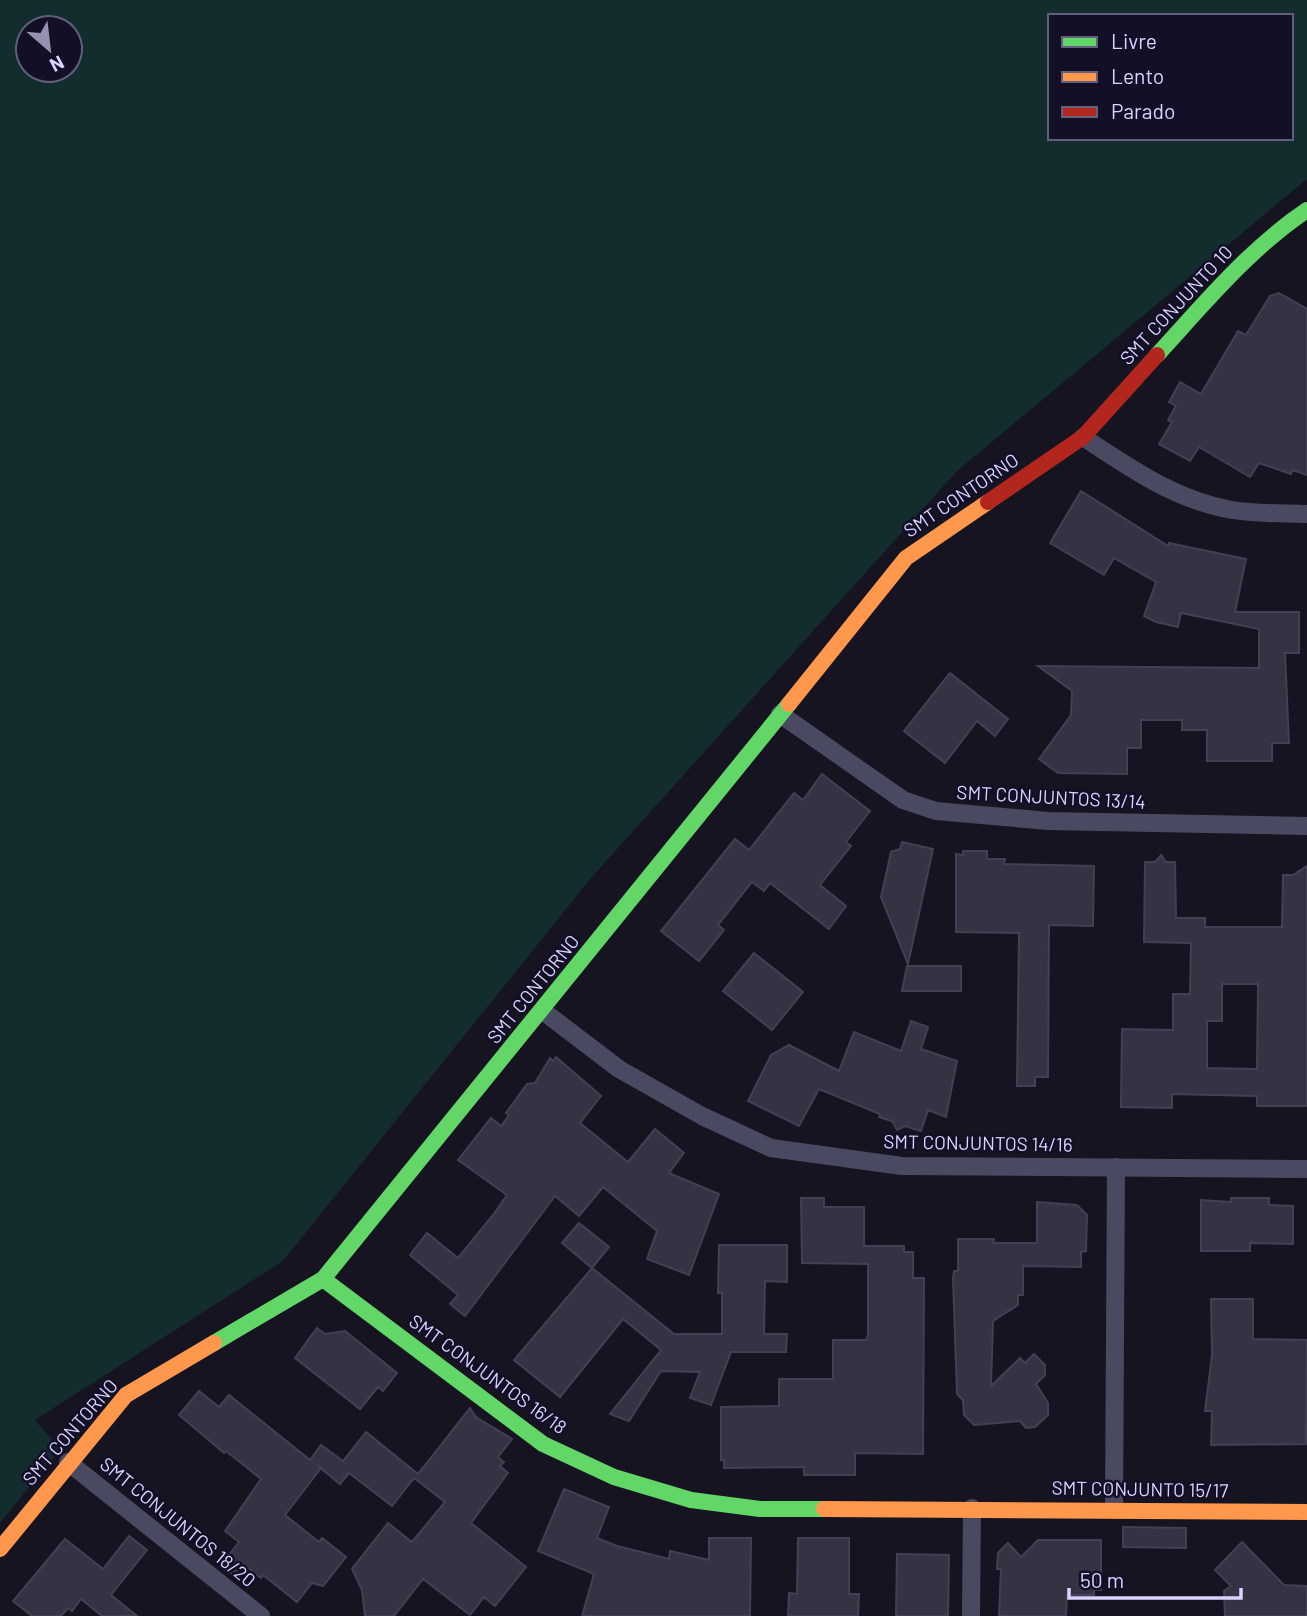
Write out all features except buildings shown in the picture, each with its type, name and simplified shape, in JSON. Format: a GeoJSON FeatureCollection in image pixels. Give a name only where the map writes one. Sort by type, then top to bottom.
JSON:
{"type":"FeatureCollection","features":[{"type":"Feature","properties":{"kind":"street","name":"SMT CONJUNTO 10"},"geometry":{"type":"LineString","coordinates":[[1083,437],[1236,270],[1285,225],[1307,210]]}},
{"type":"Feature","properties":{"kind":"street"},"geometry":{"type":"LineString","coordinates":[[1083,437],[1151,481],[1189,498],[1232,510],[1307,514]]}},
{"type":"Feature","properties":{"kind":"street","name":"SMT CONTORNO"},"geometry":{"type":"LineString","coordinates":[[0,1549],[68,1462],[126,1395],[323,1279],[543,1012],[906,558],[1083,437]]}},
{"type":"Feature","properties":{"kind":"street","name":"SMT CONJUNTOS 13/14"},"geometry":{"type":"LineString","coordinates":[[780,714],[904,800],[936,811],[1048,821],[1307,826]]}},
{"type":"Feature","properties":{"kind":"street","name":"SMT CONJUNTOS 14/16"},"geometry":{"type":"LineString","coordinates":[[543,1012],[619,1069],[702,1116],[771,1148],[902,1166],[1307,1169]]}},
{"type":"Feature","properties":{"kind":"street"},"geometry":{"type":"LineString","coordinates":[[1114,1510],[1116,1167]]}},
{"type":"Feature","properties":{"kind":"street","name":"SMT CONJUNTOS 16/18"},"geometry":{"type":"LineString","coordinates":[[323,1279],[543,1444],[614,1477],[691,1500],[761,1509],[972,1508]]}},
{"type":"Feature","properties":{"kind":"street","name":"SMT CONJUNTOS 18/20"},"geometry":{"type":"LineString","coordinates":[[68,1462],[261,1616]]}},
{"type":"Feature","properties":{"kind":"street"},"geometry":{"type":"LineString","coordinates":[[971,1616],[972,1508]]}},
{"type":"Feature","properties":{"kind":"street","name":"SMT CONJUNTO 15/17"},"geometry":{"type":"LineString","coordinates":[[972,1508],[1307,1512]]}},
{"type":"Feature","properties":{"kind":"green space"},"geometry":{"type":"Polygon","coordinates":[[[0,0],[1307,0],[1307,179],[957,471],[591,878],[283,1261],[35,1420],[60,1449],[0,1523],[0,0]]]}},
{"type":"Feature","properties":{"kind":"traffic: fast"},"geometry":{"type":"LineString","coordinates":[[1157,355],[1246,260],[1307,210]]}},
{"type":"Feature","properties":{"kind":"traffic: fast"},"geometry":{"type":"LineString","coordinates":[[214,1343],[323,1279],[789,704]]}},
{"type":"Feature","properties":{"kind":"traffic: fast"},"geometry":{"type":"LineString","coordinates":[[323,1279],[543,1444],[614,1477],[691,1500],[760,1509],[824,1509]]}},
{"type":"Feature","properties":{"kind":"traffic: slow"},"geometry":{"type":"LineString","coordinates":[[789,704],[906,558],[988,502]]}},
{"type":"Feature","properties":{"kind":"traffic: slow"},"geometry":{"type":"LineString","coordinates":[[0,1549],[126,1395],[214,1343]]}},
{"type":"Feature","properties":{"kind":"traffic: slow"},"geometry":{"type":"LineString","coordinates":[[824,1509],[1307,1512]]}},
{"type":"Feature","properties":{"kind":"traffic: jam"},"geometry":{"type":"LineString","coordinates":[[988,502],[1083,437],[1157,355]]}}]}
